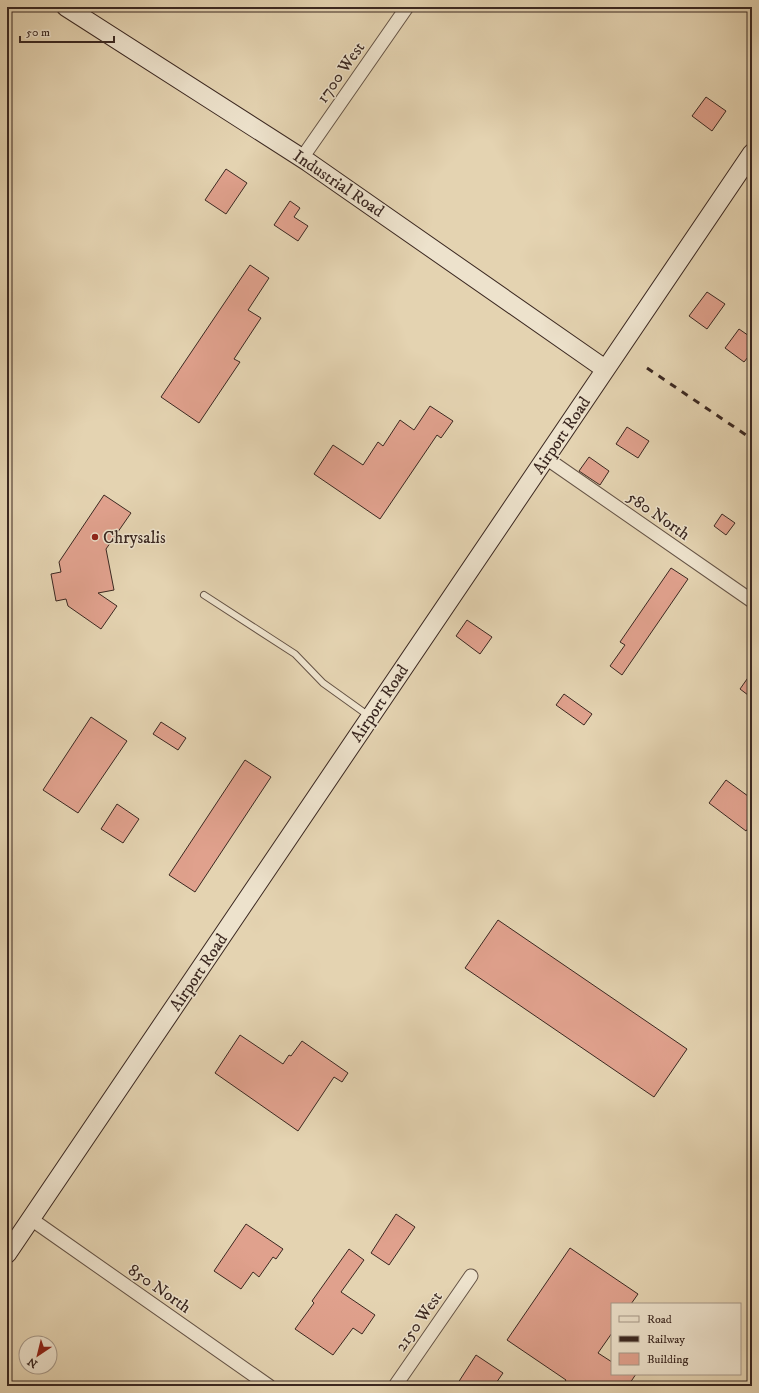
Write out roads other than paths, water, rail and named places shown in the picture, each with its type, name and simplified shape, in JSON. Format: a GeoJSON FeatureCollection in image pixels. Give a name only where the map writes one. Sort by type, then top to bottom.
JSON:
{"type":"FeatureCollection","features":[{"type":"Feature","properties":{"kind":"street","name":"Industrial Road"},"geometry":{"type":"LineString","coordinates":[[66,7],[302,158],[605,370]]}},
{"type":"Feature","properties":{"kind":"street","name":"1700 West"},"geometry":{"type":"LineString","coordinates":[[302,158],[407,7]]}},
{"type":"Feature","properties":{"kind":"street","name":"Airport Road"},"geometry":{"type":"LineString","coordinates":[[7,1254],[752,153]]}},
{"type":"Feature","properties":{"kind":"street","name":"580 North"},"geometry":{"type":"LineString","coordinates":[[546,458],[752,601]]}},
{"type":"Feature","properties":{"kind":"street","name":"850 North"},"geometry":{"type":"LineString","coordinates":[[31,1219],[269,1386]]}},
{"type":"Feature","properties":{"kind":"street","name":"2150 West"},"geometry":{"type":"LineString","coordinates":[[395,1386],[471,1276]]}},
{"type":"Feature","properties":{"kind":"lane"},"geometry":{"type":"LineString","coordinates":[[204,595],[296,654],[323,683],[371,716]]}},
{"type":"Feature","properties":{"kind":"railway"},"geometry":{"type":"LineString","coordinates":[[647,368],[752,439]]}},
{"type":"Feature","properties":{"kind":"place","name":"Chrysalis"},"geometry":{"type":"Point","coordinates":[95,537]}}]}
